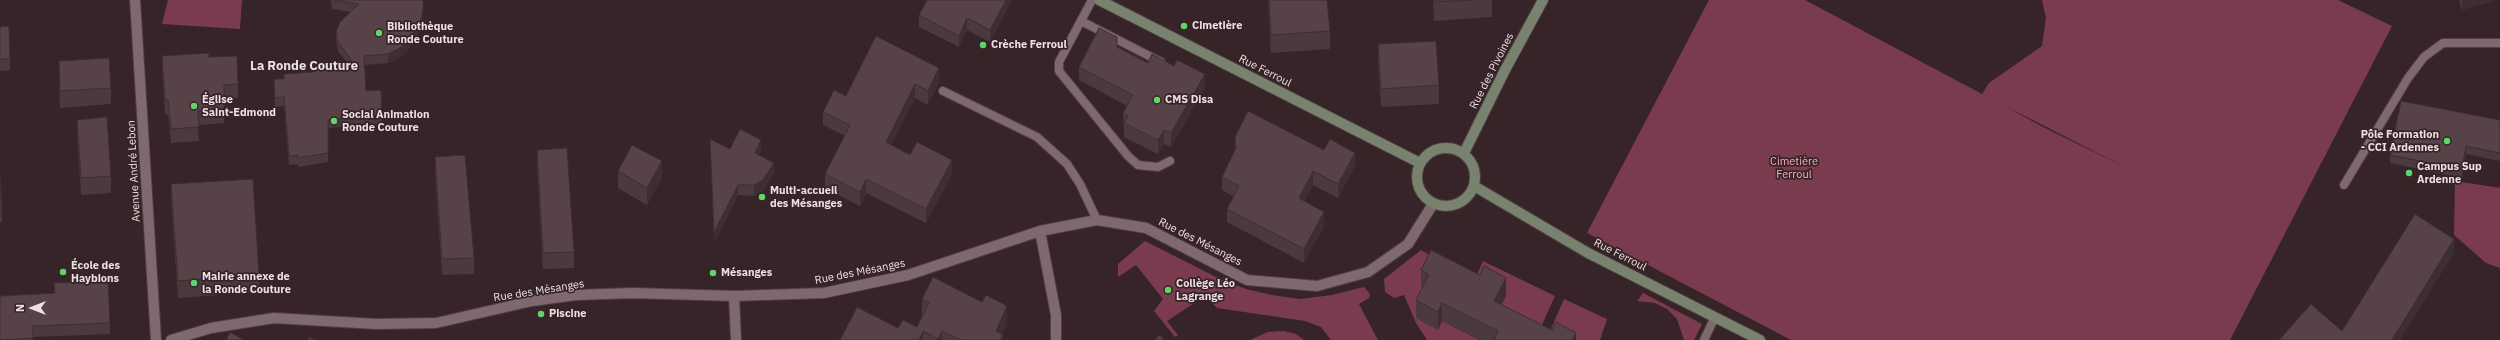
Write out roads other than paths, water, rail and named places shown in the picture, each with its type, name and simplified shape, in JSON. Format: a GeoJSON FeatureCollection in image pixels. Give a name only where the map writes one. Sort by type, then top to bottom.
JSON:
{"type":"FeatureCollection","features":[{"type":"Feature","properties":{"kind":"street","name":"Avenue André Lebon"},"geometry":{"type":"LineString","coordinates":[[135,0],[156,340]]}},
{"type":"Feature","properties":{"kind":"street","name":"Rue Ferroul"},"geometry":{"type":"LineString","coordinates":[[1100,0],[1420,163]]}},
{"type":"Feature","properties":{"kind":"street","name":"Rue des Pivoines"},"geometry":{"type":"LineString","coordinates":[[1464,153],[1505,70],[1543,0]]}},
{"type":"Feature","properties":{"kind":"street"},"geometry":{"type":"LineString","coordinates":[[1446,148],[1464,153],[1475,173],[1474,186],[1464,200],[1455,205],[1445,207],[1434,204],[1420,192],[1417,182],[1417,172],[1420,163],[1428,154],[1436,150],[1446,148]]}},
{"type":"Feature","properties":{"kind":"street","name":"Rue Ferroul"},"geometry":{"type":"LineString","coordinates":[[1474,186],[1588,252],[1760,340]]}},
{"type":"Feature","properties":{"kind":"street","name":"Rue des Mésanges"},"geometry":{"type":"LineString","coordinates":[[171,340],[211,328],[274,318],[376,324],[436,323],[532,302],[576,295],[632,293],[734,296],[824,293],[908,275],[1040,231],[1097,220],[1146,228],[1247,280],[1318,286],[1368,272],[1408,244],[1434,204]]}},
{"type":"Feature","properties":{"kind":"street"},"geometry":{"type":"LineString","coordinates":[[1040,231],[1056,315],[1056,340]]}},
{"type":"Feature","properties":{"kind":"street"},"geometry":{"type":"LineString","coordinates":[[734,296],[736,340]]}},
{"type":"Feature","properties":{"kind":"lane"},"geometry":{"type":"LineString","coordinates":[[1092,0],[1082,21],[1058,62],[1059,71],[1128,156],[1138,164],[1158,167],[1170,161]]}},
{"type":"Feature","properties":{"kind":"lane"},"geometry":{"type":"LineString","coordinates":[[1082,21],[1162,62]]}},
{"type":"Feature","properties":{"kind":"lane"},"geometry":{"type":"LineString","coordinates":[[2344,185],[2408,78],[2424,57],[2443,43],[2500,43]]}},
{"type":"Feature","properties":{"kind":"lane"},"geometry":{"type":"LineString","coordinates":[[943,91],[1037,137],[1067,164],[1080,184],[1097,220]]}},
{"type":"Feature","properties":{"kind":"lane"},"geometry":{"type":"LineString","coordinates":[[1704,340],[1715,318]]}},
{"type":"Feature","properties":{"kind":"place","name":"Cimetière"},"geometry":{"type":"Point","coordinates":[1184,26]}},
{"type":"Feature","properties":{"kind":"place","name":"Bibliothèque Ronde Couture"},"geometry":{"type":"Point","coordinates":[379,33]}},
{"type":"Feature","properties":{"kind":"place","name":"Crèche Ferroul"},"geometry":{"type":"Point","coordinates":[983,45]}},
{"type":"Feature","properties":{"kind":"place","name":"CMS Disa"},"geometry":{"type":"Point","coordinates":[1157,100]}},
{"type":"Feature","properties":{"kind":"place","name":"Église Saint-Edmond"},"geometry":{"type":"Point","coordinates":[194,106]}},
{"type":"Feature","properties":{"kind":"place","name":"Social Animation Ronde Couture"},"geometry":{"type":"Point","coordinates":[334,121]}},
{"type":"Feature","properties":{"kind":"place","name":"Pôle Formation - CCI Ardennes"},"geometry":{"type":"Point","coordinates":[2447,141]}},
{"type":"Feature","properties":{"kind":"place","name":"Campus Sup Ardenne"},"geometry":{"type":"Point","coordinates":[2409,173]}},
{"type":"Feature","properties":{"kind":"place","name":"Multi-accueil des Mésanges"},"geometry":{"type":"Point","coordinates":[762,197]}},
{"type":"Feature","properties":{"kind":"place","name":"École des Haybions"},"geometry":{"type":"Point","coordinates":[63,272]}},
{"type":"Feature","properties":{"kind":"place","name":"Mésanges"},"geometry":{"type":"Point","coordinates":[713,273]}},
{"type":"Feature","properties":{"kind":"place","name":"Mairie annexe de la Ronde Couture"},"geometry":{"type":"Point","coordinates":[194,283]}},
{"type":"Feature","properties":{"kind":"place","name":"Collège Léo Lagrange"},"geometry":{"type":"Point","coordinates":[1168,290]}},
{"type":"Feature","properties":{"kind":"place","name":"Piscine"},"geometry":{"type":"Point","coordinates":[541,314]}},
{"type":"Feature","properties":{"kind":"district","name":"La Ronde Couture"},"geometry":{"type":"Point","coordinates":[304,66]}},
{"type":"Feature","properties":{"kind":"park label","name":"Cimetière Ferroul"},"geometry":{"type":"Point","coordinates":[1794,168]}}]}
